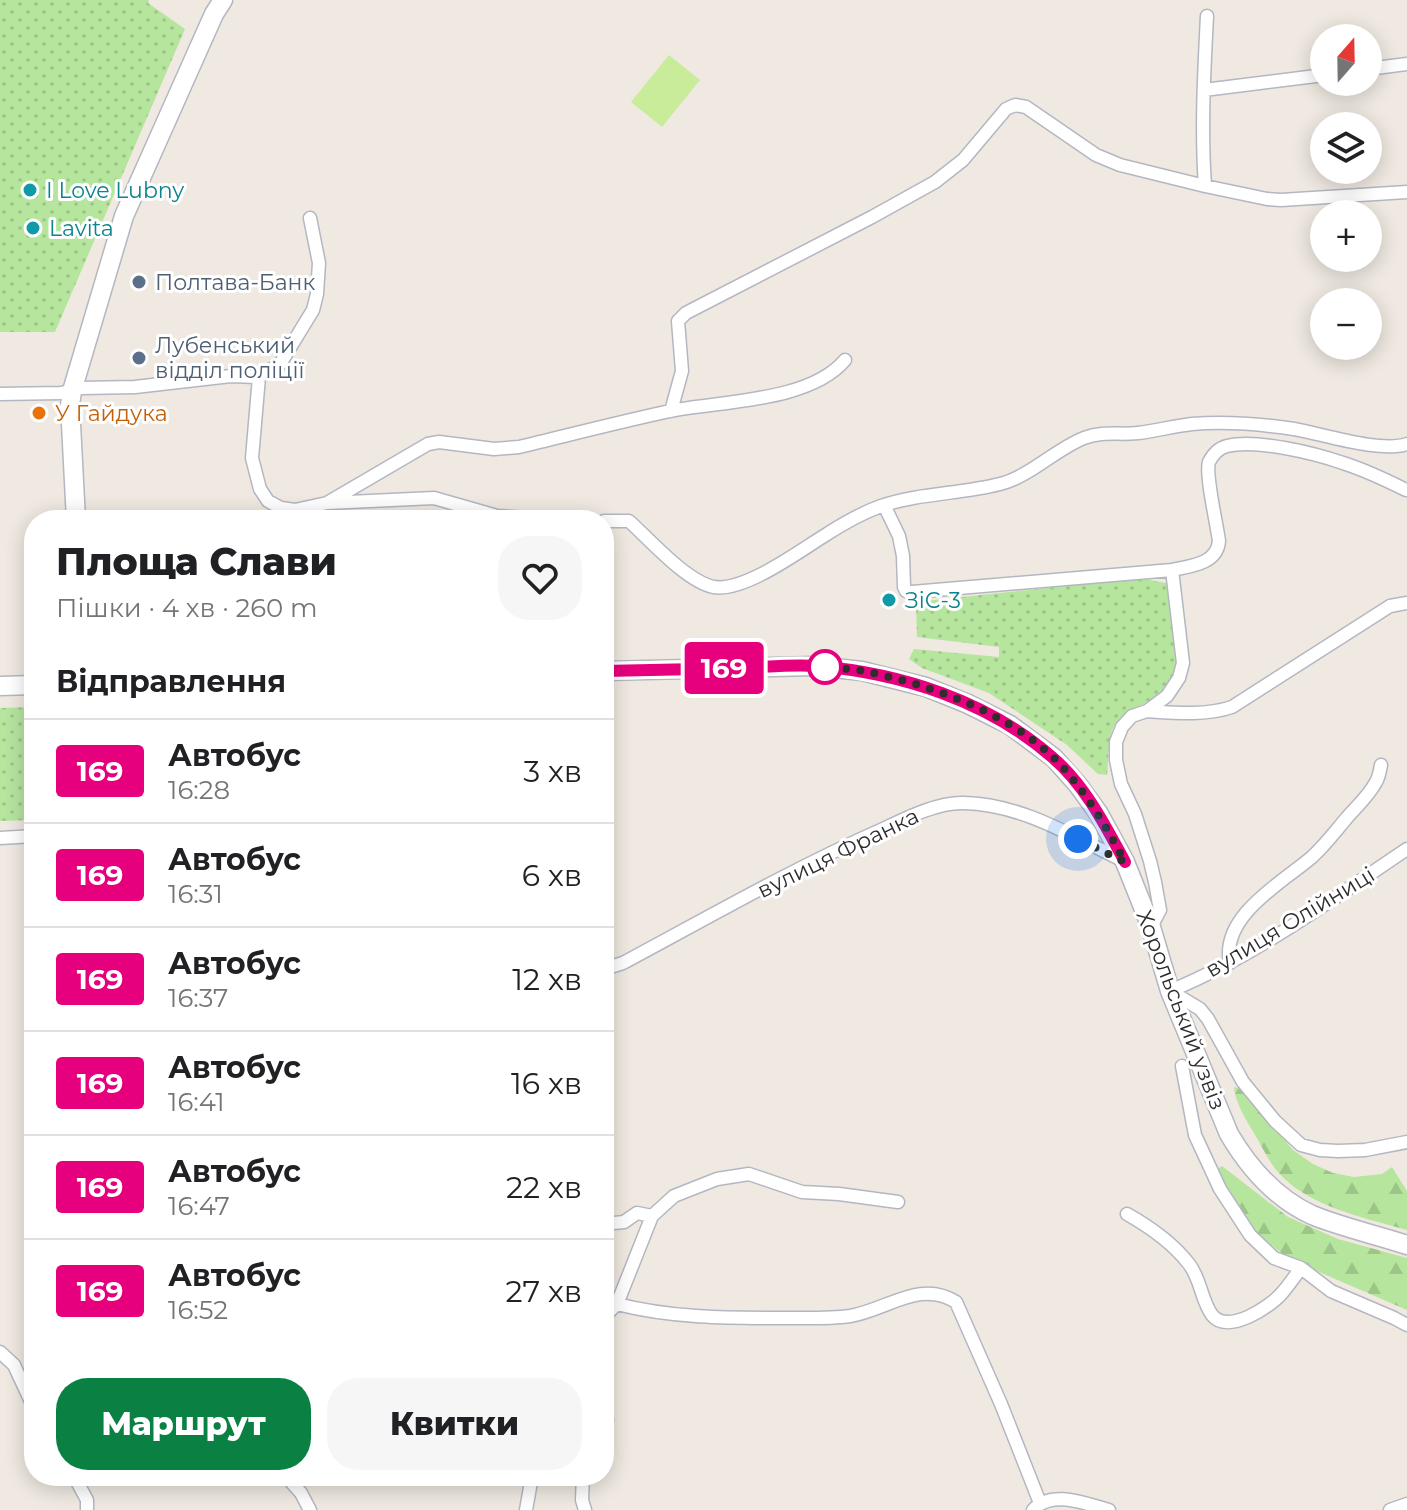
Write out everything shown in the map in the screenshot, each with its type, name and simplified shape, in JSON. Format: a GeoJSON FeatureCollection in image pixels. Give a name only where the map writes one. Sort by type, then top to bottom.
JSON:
{"type":"FeatureCollection","features":[{"type":"Feature","properties":{"kind":"main road"},"geometry":{"type":"LineString","coordinates":[[75,510],[70,405],[72,391],[124,216],[223,0]]}},
{"type":"Feature","properties":{"kind":"main road","name":"Хорольський узвіз"},"geometry":{"type":"LineString","coordinates":[[614,671],[814,666],[862,671],[926,687],[1010,725],[1054,758],[1078,785],[1099,814],[1125,862],[1151,927],[1170,991],[1229,1134],[1241,1155],[1273,1190],[1293,1204],[1314,1215],[1407,1245]]}},
{"type":"Feature","properties":{"kind":"main road"},"geometry":{"type":"LineString","coordinates":[[0,686],[24,685]]}},
{"type":"Feature","properties":{"kind":"street"},"geometry":{"type":"LineString","coordinates":[[1205,186],[1207,16]]}},
{"type":"Feature","properties":{"kind":"street"},"geometry":{"type":"LineString","coordinates":[[1382,67],[1407,64]]}},
{"type":"Feature","properties":{"kind":"street"},"geometry":{"type":"LineString","coordinates":[[1204,90],[1310,77]]}},
{"type":"Feature","properties":{"kind":"street"},"geometry":{"type":"LineString","coordinates":[[671,411],[682,371],[678,321],[686,313],[935,182],[963,160],[1006,109],[1015,105],[1026,107],[1096,155],[1120,165],[1205,186],[1281,200],[1407,192]]}},
{"type":"Feature","properties":{"kind":"street"},"geometry":{"type":"LineString","coordinates":[[0,394],[61,393],[82,388],[135,387],[231,376],[259,377],[280,364],[313,310],[319,282],[319,263],[310,218]]}},
{"type":"Feature","properties":{"kind":"street"},"geometry":{"type":"LineString","coordinates":[[327,503],[428,444],[439,442],[494,449],[519,447],[671,411],[758,399],[812,384],[845,360]]}},
{"type":"Feature","properties":{"kind":"street"},"geometry":{"type":"LineString","coordinates":[[259,377],[252,458],[260,489],[274,505],[288,510],[327,503],[434,498],[476,510]]}},
{"type":"Feature","properties":{"kind":"street"},"geometry":{"type":"LineString","coordinates":[[614,521],[629,521],[691,577],[712,587],[723,588],[736,586],[790,560],[826,535],[884,505],[1002,484],[1082,438],[1104,432],[1133,433],[1222,422],[1295,430],[1382,446],[1407,444]]}},
{"type":"Feature","properties":{"kind":"street"},"geometry":{"type":"LineString","coordinates":[[884,505],[899,536],[904,587],[912,592],[1172,570],[1201,564],[1218,550],[1207,469],[1213,453],[1224,446],[1247,444],[1309,453],[1376,475],[1406,490]]}},
{"type":"Feature","properties":{"kind":"street"},"geometry":{"type":"LineString","coordinates":[[1151,927],[1160,910],[1155,882],[1135,814],[1121,784],[1116,742],[1122,727],[1132,716],[1147,711],[1167,696],[1179,678],[1183,663],[1172,570]]}},
{"type":"Feature","properties":{"kind":"street"},"geometry":{"type":"LineString","coordinates":[[1147,711],[1196,713],[1232,707],[1390,606],[1407,603]]}},
{"type":"Feature","properties":{"kind":"street"},"geometry":{"type":"LineString","coordinates":[[1230,963],[1234,932],[1255,902],[1315,855],[1371,791],[1381,765]]}},
{"type":"Feature","properties":{"kind":"street","name":"вулиця Франка"},"geometry":{"type":"LineString","coordinates":[[614,966],[830,852],[923,811],[960,802],[994,805],[1036,818],[1125,862]]}},
{"type":"Feature","properties":{"kind":"street"},"geometry":{"type":"LineString","coordinates":[[0,838],[24,837]]}},
{"type":"Feature","properties":{"kind":"street","name":"вулиця Олійниці"},"geometry":{"type":"LineString","coordinates":[[1170,991],[1230,963],[1407,849]]}},
{"type":"Feature","properties":{"kind":"street"},"geometry":{"type":"LineString","coordinates":[[1170,991],[1200,1009],[1243,1082],[1275,1121],[1301,1145],[1338,1151],[1365,1150],[1407,1142]]}},
{"type":"Feature","properties":{"kind":"street"},"geometry":{"type":"LineString","coordinates":[[1182,1066],[1195,1135],[1220,1189],[1250,1235],[1274,1258],[1301,1268],[1331,1291],[1407,1325]]}},
{"type":"Feature","properties":{"kind":"street"},"geometry":{"type":"LineString","coordinates":[[614,1307],[652,1216],[674,1196],[717,1179],[749,1174],[802,1192],[898,1202]]}},
{"type":"Feature","properties":{"kind":"street"},"geometry":{"type":"LineString","coordinates":[[614,1223],[624,1222],[637,1213],[652,1216]]}},
{"type":"Feature","properties":{"kind":"street"},"geometry":{"type":"LineString","coordinates":[[1127,1214],[1168,1241],[1191,1266],[1215,1319],[1228,1322],[1242,1320],[1256,1313],[1281,1294],[1301,1268]]}},
{"type":"Feature","properties":{"kind":"street"},"geometry":{"type":"LineString","coordinates":[[617,1304],[641,1311],[702,1317],[831,1318],[854,1315],[926,1292],[947,1296],[956,1302],[1001,1404],[1037,1506],[1051,1500],[1068,1500],[1109,1510]]}},
{"type":"Feature","properties":{"kind":"street"},"geometry":{"type":"LineString","coordinates":[[0,1352],[14,1365],[24,1386]]}},
{"type":"Feature","properties":{"kind":"street"},"geometry":{"type":"LineString","coordinates":[[79,1486],[87,1500],[87,1510]]}},
{"type":"Feature","properties":{"kind":"street"},"geometry":{"type":"LineString","coordinates":[[295,1486],[310,1510]]}},
{"type":"Feature","properties":{"kind":"street"},"geometry":{"type":"LineString","coordinates":[[526,1510],[530,1486]]}},
{"type":"Feature","properties":{"kind":"street"},"geometry":{"type":"LineString","coordinates":[[583,1486],[585,1510]]}},
{"type":"Feature","properties":{"kind":"street"},"geometry":{"type":"LineString","coordinates":[[1390,1510],[1407,1504]]}},
{"type":"Feature","properties":{"kind":"green space"},"geometry":{"type":"Polygon","coordinates":[[[0,0],[149,0],[148,3],[185,29],[55,332],[0,332],[0,0]]]}},
{"type":"Feature","properties":{"kind":"green space"},"geometry":{"type":"Polygon","coordinates":[[[669,55],[700,80],[662,127],[631,102],[669,55]]]}},
{"type":"Feature","properties":{"kind":"green space"},"geometry":{"type":"Polygon","coordinates":[[[1140,578],[1166,583],[1174,614],[1176,665],[1170,682],[1163,689],[1114,726],[1109,743],[1107,775],[1098,774],[1067,745],[989,693],[922,668],[909,659],[914,649],[999,657],[999,647],[917,637],[916,602],[1140,578]]]}},
{"type":"Feature","properties":{"kind":"green space"},"geometry":{"type":"Polygon","coordinates":[[[24,707],[24,820],[0,821],[0,708],[24,707]]]}},
{"type":"Feature","properties":{"kind":"green space"},"geometry":{"type":"Polygon","coordinates":[[[1234,1087],[1241,1089],[1293,1150],[1313,1164],[1333,1173],[1354,1177],[1382,1174],[1392,1167],[1407,1191],[1407,1230],[1337,1209],[1289,1183],[1277,1171],[1241,1111],[1234,1087]]]}},
{"type":"Feature","properties":{"kind":"green space"},"geometry":{"type":"Polygon","coordinates":[[[1222,1166],[1288,1217],[1338,1239],[1407,1258],[1407,1310],[1289,1259],[1254,1231],[1231,1198],[1217,1169],[1222,1166]]]}},
{"type":"Feature","properties":{"kind":"bus line","name":"169"},"geometry":{"type":"LineString","coordinates":[[614,671],[814,666],[862,671],[926,687],[1010,725],[1054,758],[1099,814],[1125,862]]}},
{"type":"Feature","properties":{"kind":"place","name":"I Love Lubny"},"geometry":{"type":"Point","coordinates":[30,190]}},
{"type":"Feature","properties":{"kind":"place","name":"Lavita"},"geometry":{"type":"Point","coordinates":[33,228]}},
{"type":"Feature","properties":{"kind":"place","name":"Полтава-Банк"},"geometry":{"type":"Point","coordinates":[139,282]}},
{"type":"Feature","properties":{"kind":"place","name":"Лубенський відділ поліції"},"geometry":{"type":"Point","coordinates":[139,358]}},
{"type":"Feature","properties":{"kind":"place","name":"У Гайдука"},"geometry":{"type":"Point","coordinates":[39,413]}},
{"type":"Feature","properties":{"kind":"place","name":"ЗіС-3"},"geometry":{"type":"Point","coordinates":[889,600]}},
{"type":"Feature","properties":{"kind":"route"},"geometry":{"type":"LineString","coordinates":[[825,667],[814,666],[862,671],[926,687],[1010,725],[1054,758],[1078,785],[1099,814],[1125,862],[1078,839]]}}]}
